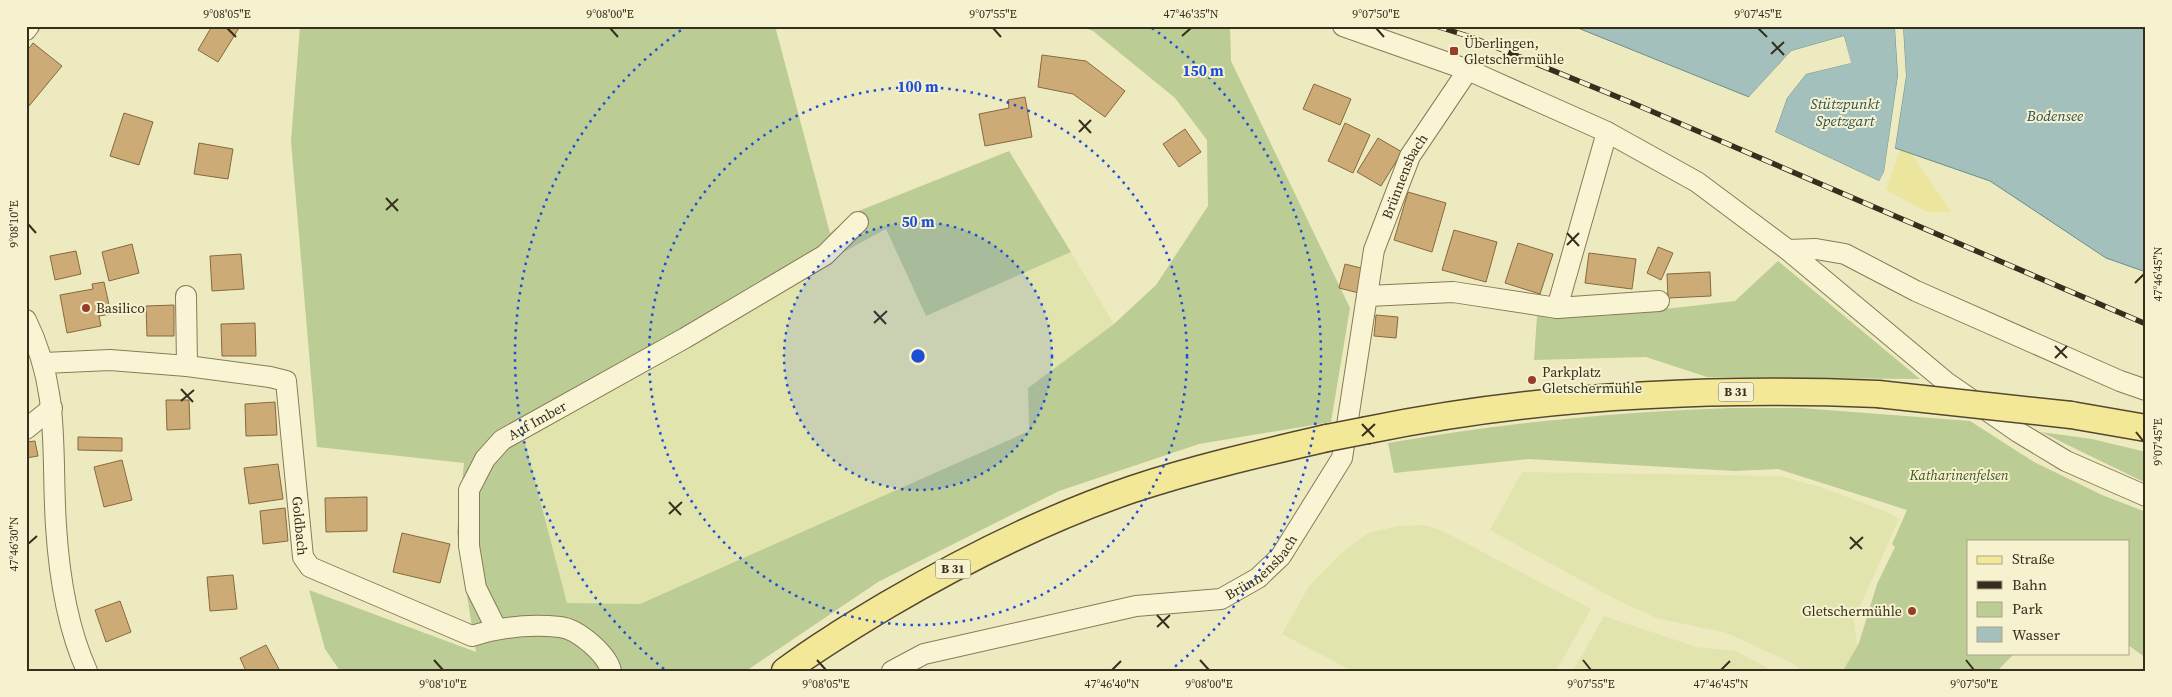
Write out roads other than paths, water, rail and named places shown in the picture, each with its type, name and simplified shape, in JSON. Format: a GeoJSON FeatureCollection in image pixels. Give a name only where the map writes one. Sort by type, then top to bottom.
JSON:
{"type":"FeatureCollection","features":[{"type":"Feature","properties":{"kind":"main road","name":"B 31"},"geometry":{"type":"LineString","coordinates":[[785,671],[854,624],[921,585],[990,550],[1061,518],[1133,489],[1224,462],[1327,438],[1414,421],[1491,409],[1699,392],[1878,394],[2071,415],[2146,428]]}},
{"type":"Feature","properties":{"kind":"street"},"geometry":{"type":"LineString","coordinates":[[26,30],[29,26]]}},
{"type":"Feature","properties":{"kind":"street"},"geometry":{"type":"LineString","coordinates":[[1343,26],[1377,36],[1468,70],[1607,132],[1698,182],[1788,250],[1946,382],[2018,432],[2066,461],[2146,496]]}},
{"type":"Feature","properties":{"kind":"street","name":"Brünnensbach"},"geometry":{"type":"LineString","coordinates":[[892,671],[924,654],[1136,606],[1221,599],[1258,578],[1281,556],[1342,458],[1374,250],[1410,156],[1468,70]]}},
{"type":"Feature","properties":{"kind":"street"},"geometry":{"type":"LineString","coordinates":[[1558,308],[1607,132]]}},
{"type":"Feature","properties":{"kind":"street","name":"Auf Imber"},"geometry":{"type":"LineString","coordinates":[[496,628],[476,588],[469,546],[469,490],[485,459],[502,440],[685,338],[825,255],[858,222]]}},
{"type":"Feature","properties":{"kind":"street"},"geometry":{"type":"LineString","coordinates":[[1788,250],[1816,249],[1845,254],[1916,291],[2120,381],[2146,390]]}},
{"type":"Feature","properties":{"kind":"street"},"geometry":{"type":"LineString","coordinates":[[1368,296],[1453,292],[1558,308],[1659,301]]}},
{"type":"Feature","properties":{"kind":"street"},"geometry":{"type":"LineString","coordinates":[[186,296],[186,366]]}},
{"type":"Feature","properties":{"kind":"street"},"geometry":{"type":"LineString","coordinates":[[26,320],[38,344],[44,363],[52,408],[56,526],[64,595],[78,651],[87,671]]}},
{"type":"Feature","properties":{"kind":"street","name":"Goldbach"},"geometry":{"type":"LineString","coordinates":[[44,363],[110,360],[186,366],[270,377],[286,381],[303,557],[310,567],[472,636],[496,628]]}},
{"type":"Feature","properties":{"kind":"street"},"geometry":{"type":"LineString","coordinates":[[26,429],[52,408]]}},
{"type":"Feature","properties":{"kind":"street"},"geometry":{"type":"LineString","coordinates":[[496,628],[562,627],[592,643],[610,666],[611,671]]}},
{"type":"Feature","properties":{"kind":"water","name":"Bodensee"},"geometry":{"type":"Polygon","coordinates":[[[1573,26],[2146,26],[2146,272],[2106,258],[1990,181],[1895,148],[1906,76],[1903,27],[1895,28],[1898,75],[1884,173],[1879,181],[1775,132],[1787,98],[1806,74],[1850,63],[1844,36],[1791,51],[1749,97],[1573,26]]]}},
{"type":"Feature","properties":{"kind":"railway"},"geometry":{"type":"LineString","coordinates":[[1436,26],[1471,37],[1630,102],[2146,324]]}},
{"type":"Feature","properties":{"kind":"place","name":"Überlingen, Gletschermühle"},"geometry":{"type":"Point","coordinates":[1454,51]}},
{"type":"Feature","properties":{"kind":"place","name":"Basilico"},"geometry":{"type":"Point","coordinates":[86,308]}},
{"type":"Feature","properties":{"kind":"place","name":"Parkplatz Gletschermühle"},"geometry":{"type":"Point","coordinates":[1532,380]}},
{"type":"Feature","properties":{"kind":"place","name":"Gletschermühle"},"geometry":{"type":"Point","coordinates":[1912,611]}},
{"type":"Feature","properties":{"kind":"water label","name":"Stützpunkt Spetzgart"},"geometry":{"type":"Point","coordinates":[1845,112]}},
{"type":"Feature","properties":{"kind":"park label","name":"Katharinenfelsen"},"geometry":{"type":"Point","coordinates":[1959,475]}}]}
